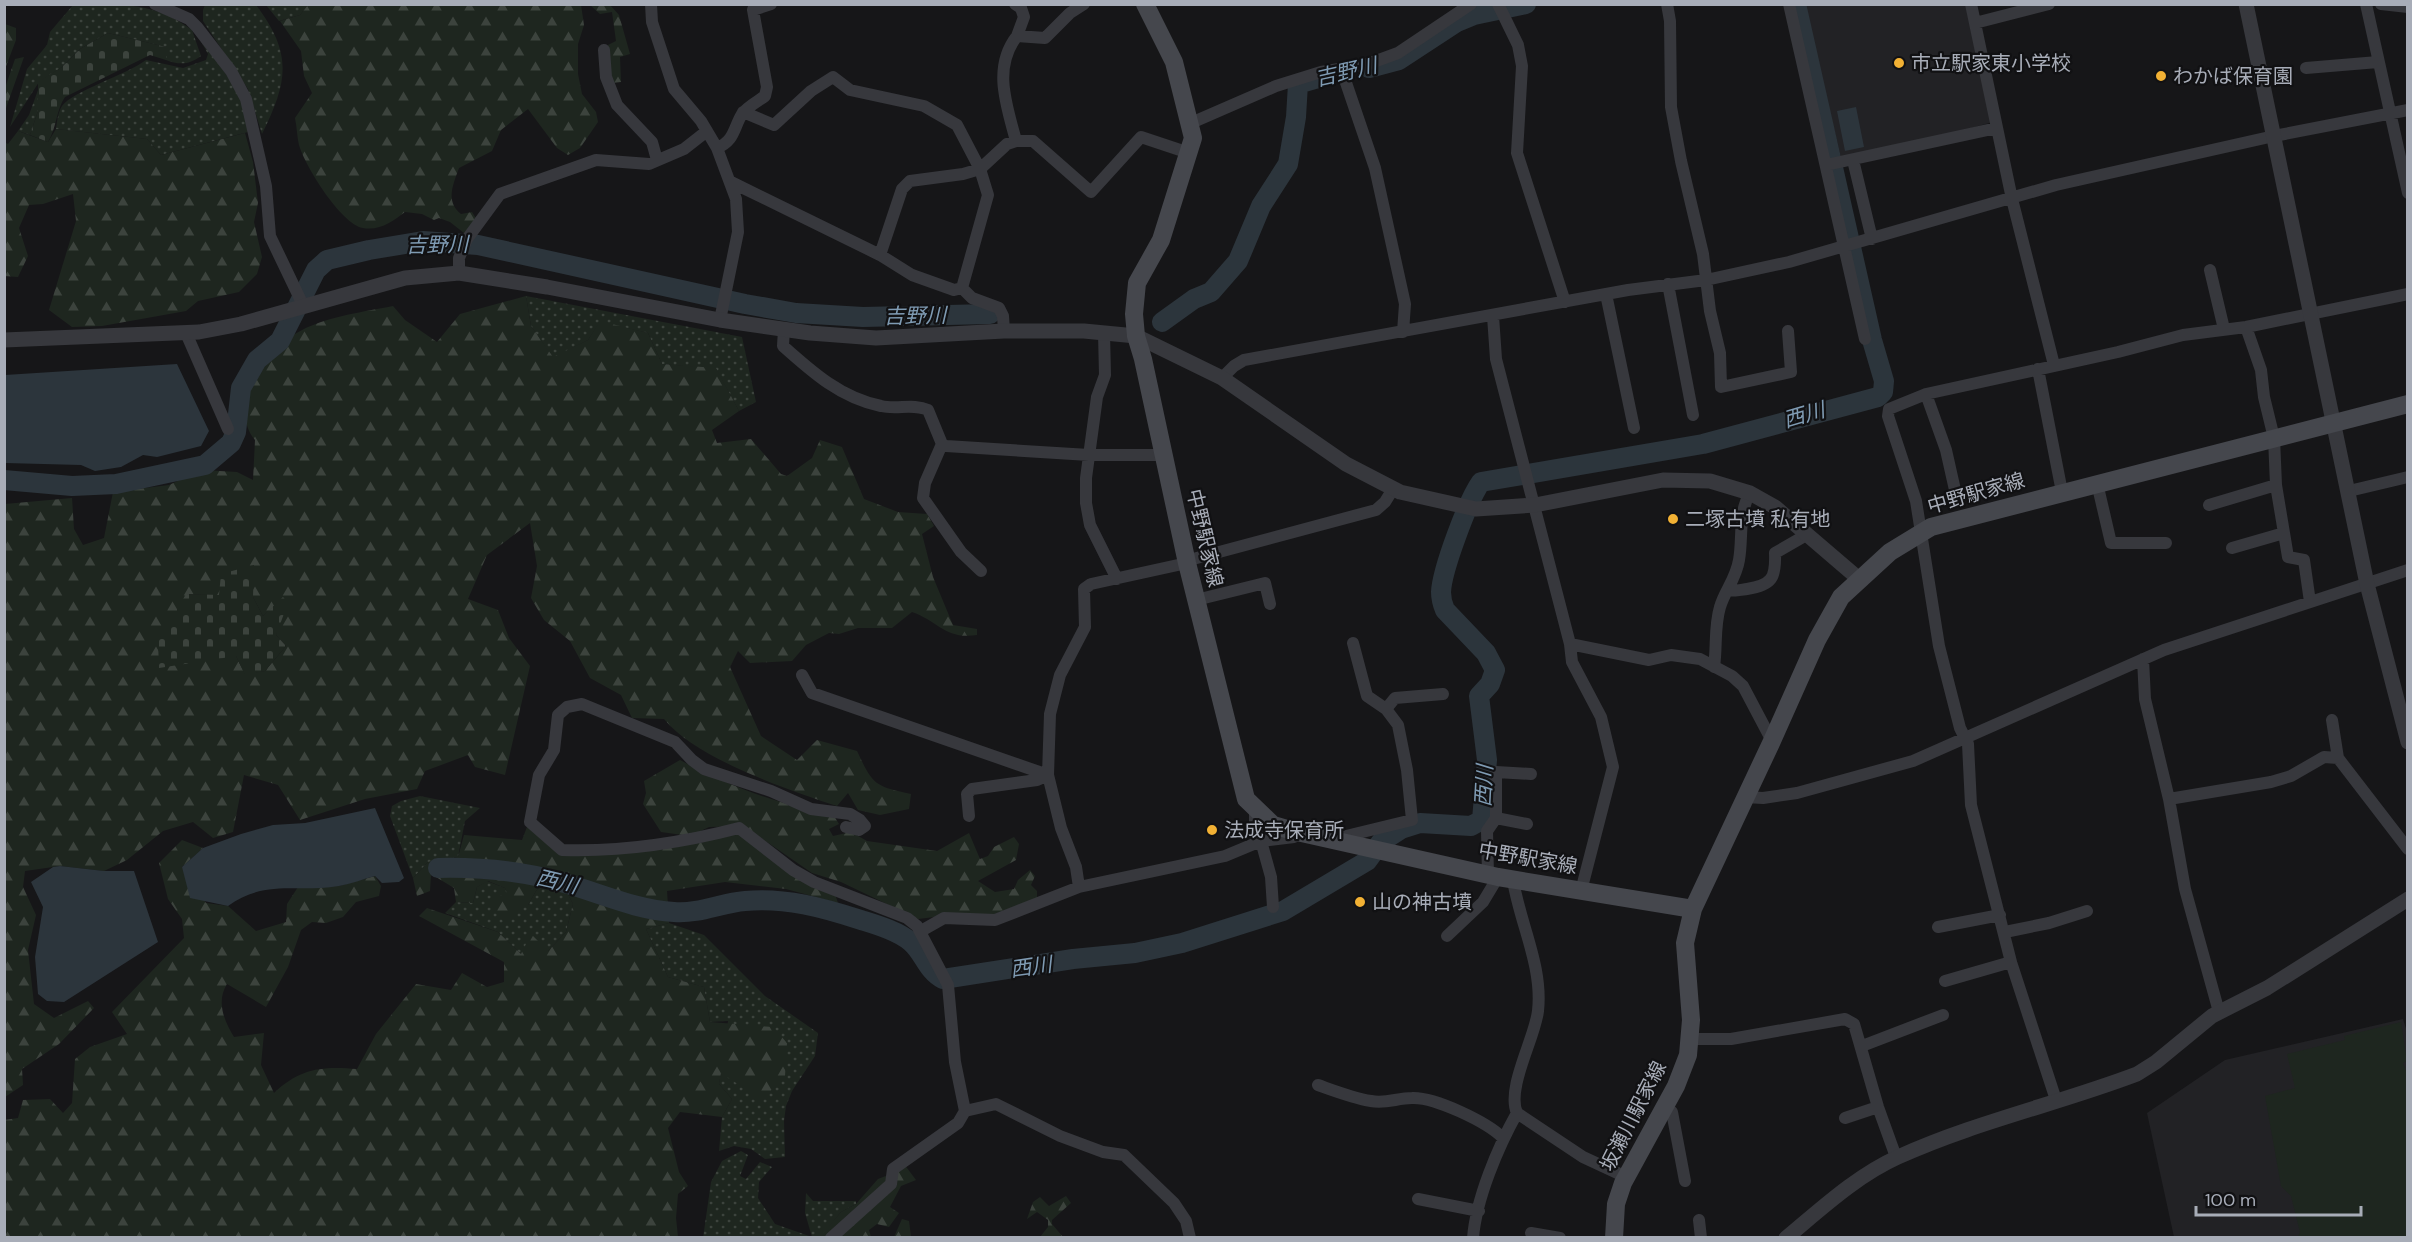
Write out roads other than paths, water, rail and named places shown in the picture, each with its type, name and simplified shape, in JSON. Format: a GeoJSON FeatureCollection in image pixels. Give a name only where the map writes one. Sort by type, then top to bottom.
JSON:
{"type":"FeatureCollection","features":[{"type":"Feature","properties":{"kind":"main road","name":"中野駅家線"},"geometry":{"type":"LineString","coordinates":[[1146,5],[1174,62],[1193,138],[1161,240],[1137,283],[1134,314],[1136,336],[1187,563],[1246,799],[1273,825],[1342,843],[1500,877],[1693,909],[1817,640],[1841,597],[1890,552],[1920,533],[1954,520],[2408,404]]}},
{"type":"Feature","properties":{"kind":"main road","name":"坂瀬川駅家線"},"geometry":{"type":"LineString","coordinates":[[1614,1238],[1616,1204],[1626,1177],[1684,1070],[1690,1039],[1685,943],[1693,909]]}},
{"type":"Feature","properties":{"kind":"street"},"geometry":{"type":"LineString","coordinates":[[155,4],[189,19],[197,27],[231,71],[246,99],[266,186],[270,236],[303,305]]}},
{"type":"Feature","properties":{"kind":"street"},"geometry":{"type":"LineString","coordinates":[[651,4],[652,22],[674,89],[717,148],[736,199],[738,232],[721,313]]}},
{"type":"Feature","properties":{"kind":"street"},"geometry":{"type":"LineString","coordinates":[[717,148],[729,143],[743,112],[765,96],[767,87],[754,7],[771,4]]}},
{"type":"Feature","properties":{"kind":"street"},"geometry":{"type":"LineString","coordinates":[[1015,4],[1022,8],[1024,16],[1017,36],[1008,47],[1003,90],[1016,141]]}},
{"type":"Feature","properties":{"kind":"street"},"geometry":{"type":"LineString","coordinates":[[1017,36],[1045,38],[1070,13],[1084,4]]}},
{"type":"Feature","properties":{"kind":"street"},"geometry":{"type":"LineString","coordinates":[[1191,123],[1276,86],[1342,72],[1398,53],[1471,4]]}},
{"type":"Feature","properties":{"kind":"street"},"geometry":{"type":"LineString","coordinates":[[1667,4],[1670,21],[1671,107],[1703,254],[1720,353],[1721,387],[1791,372],[1788,331]]}},
{"type":"Feature","properties":{"kind":"street"},"geometry":{"type":"LineString","coordinates":[[1789,4],[1841,226],[1842,248],[1865,339]]}},
{"type":"Feature","properties":{"kind":"street"},"geometry":{"type":"LineString","coordinates":[[1971,4],[2012,199],[2054,365]]}},
{"type":"Feature","properties":{"kind":"street"},"geometry":{"type":"LineString","coordinates":[[1975,23],[2049,4]]}},
{"type":"Feature","properties":{"kind":"street"},"geometry":{"type":"LineString","coordinates":[[2246,4],[2367,584],[2408,742]]}},
{"type":"Feature","properties":{"kind":"street"},"geometry":{"type":"LineString","coordinates":[[2366,4],[2408,193]]}},
{"type":"Feature","properties":{"kind":"street"},"geometry":{"type":"LineString","coordinates":[[2381,4],[2408,7]]}},
{"type":"Feature","properties":{"kind":"street"},"geometry":{"type":"LineString","coordinates":[[1500,10],[1518,45],[1522,66],[1517,153],[1565,302]]}},
{"type":"Feature","properties":{"kind":"street"},"geometry":{"type":"LineString","coordinates":[[604,50],[606,77],[617,105],[652,142],[657,160]]}},
{"type":"Feature","properties":{"kind":"street"},"geometry":{"type":"LineString","coordinates":[[2306,68],[2378,62]]}},
{"type":"Feature","properties":{"kind":"street"},"geometry":{"type":"LineString","coordinates":[[1342,72],[1375,168],[1406,304],[1403,332]]}},
{"type":"Feature","properties":{"kind":"street"},"geometry":{"type":"LineString","coordinates":[[743,112],[774,125],[811,91],[833,77],[850,90],[924,106],[957,125],[980,169],[988,195],[962,288]]}},
{"type":"Feature","properties":{"kind":"street"},"geometry":{"type":"LineString","coordinates":[[1222,378],[1244,360],[1606,294],[1706,280],[1842,248],[2056,185],[2274,136],[2408,110]]}},
{"type":"Feature","properties":{"kind":"street"},"geometry":{"type":"LineString","coordinates":[[1827,165],[1997,128]]}},
{"type":"Feature","properties":{"kind":"street"},"geometry":{"type":"LineString","coordinates":[[459,273],[459,258],[467,239],[500,194],[596,160],[649,164],[684,149],[707,132]]}},
{"type":"Feature","properties":{"kind":"street"},"geometry":{"type":"LineString","coordinates":[[880,255],[902,189],[910,181],[947,178],[980,169],[996,152],[1016,141],[1033,141],[1091,192],[1141,137],[1189,153]]}},
{"type":"Feature","properties":{"kind":"street"},"geometry":{"type":"LineString","coordinates":[[1848,161],[1872,239]]}},
{"type":"Feature","properties":{"kind":"street"},"geometry":{"type":"LineString","coordinates":[[731,182],[880,255],[912,275],[954,290],[962,288]]}},
{"type":"Feature","properties":{"kind":"street"},"geometry":{"type":"LineString","coordinates":[[2211,270],[2224,329]]}},
{"type":"Feature","properties":{"kind":"street"},"geometry":{"type":"LineString","coordinates":[[4,340],[186,333],[241,324],[405,278],[459,273],[721,313],[784,329],[876,338],[1004,331],[1136,336],[1222,378],[1346,464],[1393,489],[1476,509],[1535,505],[1663,480],[1710,481],[1750,493],[1775,507],[1859,579]]}},
{"type":"Feature","properties":{"kind":"street"},"geometry":{"type":"LineString","coordinates":[[1668,285],[1693,416]]}},
{"type":"Feature","properties":{"kind":"street"},"geometry":{"type":"LineString","coordinates":[[962,288],[972,298],[999,308],[1003,316],[1004,331]]}},
{"type":"Feature","properties":{"kind":"street"},"geometry":{"type":"LineString","coordinates":[[1606,294],[1634,428]]}},
{"type":"Feature","properties":{"kind":"street"},"geometry":{"type":"LineString","coordinates":[[2056,1100],[2011,962],[1971,805],[1965,739],[1960,728],[1939,646],[1916,501],[1888,416],[1889,408],[1926,394],[2118,352],[2183,334],[2246,327],[2408,294]]}},
{"type":"Feature","properties":{"kind":"street"},"geometry":{"type":"LineString","coordinates":[[1493,316],[1496,359],[1570,644],[1572,662],[1601,717],[1613,767],[1581,891]]}},
{"type":"Feature","properties":{"kind":"street"},"geometry":{"type":"LineString","coordinates":[[2246,327],[2261,370],[2264,397],[2274,438],[2276,485],[2288,557],[2304,560],[2310,602]]}},
{"type":"Feature","properties":{"kind":"street"},"geometry":{"type":"LineString","coordinates":[[784,329],[783,346],[831,387],[881,406],[920,407],[928,410],[942,444],[925,483],[923,498],[961,552],[981,571]]}},
{"type":"Feature","properties":{"kind":"street"},"geometry":{"type":"LineString","coordinates":[[186,333],[228,429]]}},
{"type":"Feature","properties":{"kind":"street"},"geometry":{"type":"LineString","coordinates":[[1104,333],[1105,375],[1097,397],[1086,478],[1090,525],[1117,579]]}},
{"type":"Feature","properties":{"kind":"street"},"geometry":{"type":"LineString","coordinates":[[2038,369],[2062,492]]}},
{"type":"Feature","properties":{"kind":"street"},"geometry":{"type":"LineString","coordinates":[[1926,394],[1946,450],[1955,490]]}},
{"type":"Feature","properties":{"kind":"street"},"geometry":{"type":"LineString","coordinates":[[942,444],[1089,455],[1163,456]]}},
{"type":"Feature","properties":{"kind":"street"},"geometry":{"type":"LineString","coordinates":[[2349,491],[2408,477]]}},
{"type":"Feature","properties":{"kind":"street"},"geometry":{"type":"LineString","coordinates":[[2097,483],[2111,543],[2166,543]]}},
{"type":"Feature","properties":{"kind":"street"},"geometry":{"type":"LineString","coordinates":[[2209,505],[2276,485]]}},
{"type":"Feature","properties":{"kind":"street"},"geometry":{"type":"LineString","coordinates":[[1079,887],[1076,867],[1061,828],[1048,775],[1050,714],[1060,675],[1085,627],[1084,589],[1091,584],[1187,563],[1193,559],[1376,510],[1385,502],[1393,489]]}},
{"type":"Feature","properties":{"kind":"street"},"geometry":{"type":"LineString","coordinates":[[1714,667],[1719,610],[1733,583],[1739,562],[1743,504],[1750,493]]}},
{"type":"Feature","properties":{"kind":"street"},"geometry":{"type":"LineString","coordinates":[[2232,548],[2284,532]]}},
{"type":"Feature","properties":{"kind":"street"},"geometry":{"type":"LineString","coordinates":[[1728,589],[1743,590],[1768,583],[1776,570],[1775,553],[1808,534]]}},
{"type":"Feature","properties":{"kind":"street"},"geometry":{"type":"LineString","coordinates":[[1745,797],[1763,798],[1797,793],[1881,772],[1965,739],[2164,650],[2408,570]]}},
{"type":"Feature","properties":{"kind":"street"},"geometry":{"type":"LineString","coordinates":[[1196,600],[1265,583],[1270,604]]}},
{"type":"Feature","properties":{"kind":"street"},"geometry":{"type":"LineString","coordinates":[[1342,843],[1346,836],[1412,820],[1407,770],[1398,725],[1386,709],[1367,696],[1353,643]]}},
{"type":"Feature","properties":{"kind":"street"},"geometry":{"type":"LineString","coordinates":[[1570,644],[1649,660],[1671,655],[1690,656],[1714,667],[1732,676],[1743,686],[1772,741]]}},
{"type":"Feature","properties":{"kind":"street"},"geometry":{"type":"LineString","coordinates":[[2143,659],[2145,699],[2169,800],[2185,889],[2219,1012]]}},
{"type":"Feature","properties":{"kind":"street"},"geometry":{"type":"LineString","coordinates":[[802,675],[812,693],[1048,775]]}},
{"type":"Feature","properties":{"kind":"street"},"geometry":{"type":"LineString","coordinates":[[1386,709],[1395,698],[1443,694]]}},
{"type":"Feature","properties":{"kind":"street"},"geometry":{"type":"LineString","coordinates":[[846,827],[859,830],[865,826],[850,814],[812,809],[771,791],[704,769],[675,742],[582,704],[567,707],[558,715],[554,750],[539,776],[530,822],[562,850],[636,847],[702,838],[739,828],[793,870],[814,882],[908,918],[921,931],[948,985],[955,1062],[965,1112]]}},
{"type":"Feature","properties":{"kind":"street"},"geometry":{"type":"LineString","coordinates":[[2332,720],[2338,758],[2408,849]]}},
{"type":"Feature","properties":{"kind":"street"},"geometry":{"type":"LineString","coordinates":[[2169,800],[2271,782],[2291,776],[2324,757],[2338,758]]}},
{"type":"Feature","properties":{"kind":"street"},"geometry":{"type":"LineString","coordinates":[[1531,774],[1496,772],[1496,818],[1487,831],[1500,877],[1539,984],[1538,1012],[1516,1086],[1514,1107],[1517,1113],[1583,1156],[1626,1177]]}},
{"type":"Feature","properties":{"kind":"street"},"geometry":{"type":"LineString","coordinates":[[969,816],[967,794],[972,789],[1037,780],[1048,775]]}},
{"type":"Feature","properties":{"kind":"street"},"geometry":{"type":"LineString","coordinates":[[1255,810],[1255,829],[1261,841],[1271,877],[1273,907]]}},
{"type":"Feature","properties":{"kind":"street"},"geometry":{"type":"LineString","coordinates":[[1496,818],[1527,824]]}},
{"type":"Feature","properties":{"kind":"street"},"geometry":{"type":"LineString","coordinates":[[921,931],[944,918],[995,920],[1079,887],[1225,856],[1261,841],[1294,837],[1297,832]]}},
{"type":"Feature","properties":{"kind":"street"},"geometry":{"type":"LineString","coordinates":[[1447,936],[1483,902],[1500,877]]}},
{"type":"Feature","properties":{"kind":"street"},"geometry":{"type":"LineString","coordinates":[[1792,1236],[1858,1180],[1896,1157],[1972,1128],[2137,1074],[2156,1062],[2219,1012],[2267,988],[2408,899]]}},
{"type":"Feature","properties":{"kind":"street"},"geometry":{"type":"LineString","coordinates":[[2005,932],[2049,923],[2087,911]]}},
{"type":"Feature","properties":{"kind":"street"},"geometry":{"type":"LineString","coordinates":[[1938,927],[2000,915]]}},
{"type":"Feature","properties":{"kind":"street"},"geometry":{"type":"LineString","coordinates":[[1944,981],[2011,962]]}},
{"type":"Feature","properties":{"kind":"street"},"geometry":{"type":"LineString","coordinates":[[1862,1047],[1943,1015]]}},
{"type":"Feature","properties":{"kind":"street"},"geometry":{"type":"LineString","coordinates":[[1690,1039],[1731,1039],[1845,1019],[1854,1024],[1878,1107],[1896,1157]]}},
{"type":"Feature","properties":{"kind":"street"},"geometry":{"type":"LineString","coordinates":[[1318,1085],[1371,1101],[1390,1102],[1412,1098],[1430,1101],[1494,1129],[1503,1138]]}},
{"type":"Feature","properties":{"kind":"street"},"geometry":{"type":"LineString","coordinates":[[831,1238],[891,1184],[893,1169],[958,1123],[965,1112],[996,1104],[1060,1136],[1103,1152],[1124,1155],[1174,1203],[1186,1221],[1190,1238]]}},
{"type":"Feature","properties":{"kind":"street"},"geometry":{"type":"LineString","coordinates":[[1665,1107],[1672,1112],[1685,1181]]}},
{"type":"Feature","properties":{"kind":"street"},"geometry":{"type":"LineString","coordinates":[[1845,1118],[1878,1107]]}},
{"type":"Feature","properties":{"kind":"street"},"geometry":{"type":"LineString","coordinates":[[1473,1238],[1479,1211],[1503,1138],[1517,1113]]}},
{"type":"Feature","properties":{"kind":"street"},"geometry":{"type":"LineString","coordinates":[[1418,1199],[1479,1211]]}},
{"type":"Feature","properties":{"kind":"street"},"geometry":{"type":"LineString","coordinates":[[1699,1220],[1701,1238]]}},
{"type":"Feature","properties":{"kind":"street"},"geometry":{"type":"LineString","coordinates":[[1531,1233],[1560,1238]]}},
{"type":"Feature","properties":{"kind":"waterway","name":"吉野川"},"geometry":{"type":"LineString","coordinates":[[1369,68],[1399,60],[1457,22],[1474,15],[1526,4]]}},
{"type":"Feature","properties":{"kind":"waterway","name":"西川"},"geometry":{"type":"LineString","coordinates":[[438,868],[486,869],[533,875],[632,905],[660,911],[683,912],[760,900],[790,902],[819,908],[874,924],[900,935],[915,946],[933,971],[943,979],[1073,959],[1135,953],[1182,943],[1283,911],[1367,861],[1381,842],[1401,829],[1420,823],[1471,826],[1482,820],[1487,760],[1479,696],[1490,684],[1495,670],[1486,653],[1445,610],[1441,592],[1456,536],[1481,482],[1703,444],[1878,397],[1883,392],[1884,381],[1872,340],[1796,4]]}},
{"type":"Feature","properties":{"kind":"waterway","name":"吉野川"},"geometry":{"type":"LineString","coordinates":[[1162,322],[1194,299],[1211,292],[1238,261],[1261,206],[1288,164],[1296,117],[1298,84],[1322,77]]}},
{"type":"Feature","properties":{"kind":"waterway","name":"吉野川"},"geometry":{"type":"LineString","coordinates":[[4,480],[72,486],[116,484],[205,465],[231,443],[236,432],[241,388],[257,360],[280,341],[316,270],[327,260],[369,250],[423,241],[478,245],[745,304],[796,313],[863,317],[990,314]]}},
{"type":"Feature","properties":{"kind":"place","name":"市立駅家東小学校"},"geometry":{"type":"Point","coordinates":[1899,63]}},
{"type":"Feature","properties":{"kind":"place","name":"わかば保育園"},"geometry":{"type":"Point","coordinates":[2161,76]}},
{"type":"Feature","properties":{"kind":"place","name":"二塚古墳 私有地"},"geometry":{"type":"Point","coordinates":[1673,519]}},
{"type":"Feature","properties":{"kind":"place","name":"法成寺保育所"},"geometry":{"type":"Point","coordinates":[1212,830]}},
{"type":"Feature","properties":{"kind":"place","name":"山の神古墳"},"geometry":{"type":"Point","coordinates":[1360,902]}}]}
